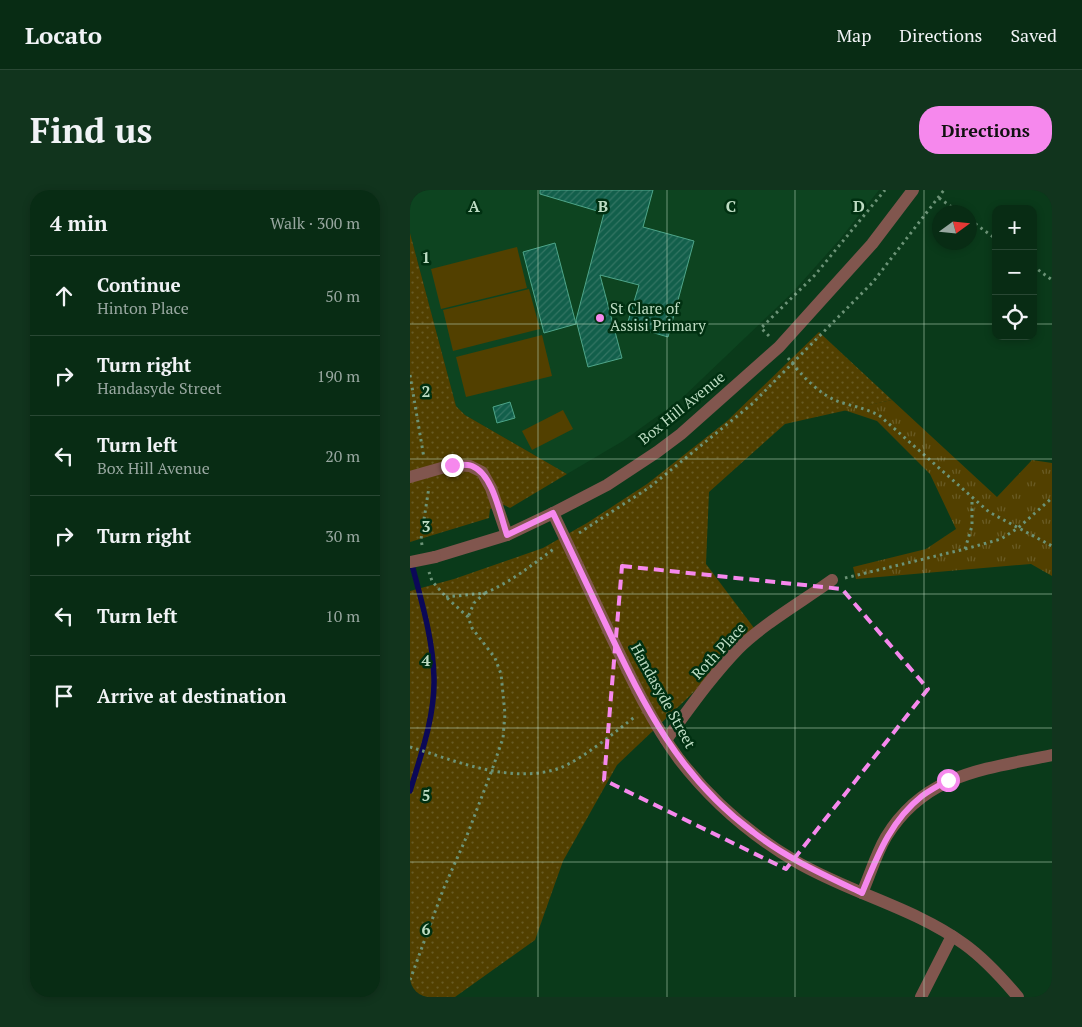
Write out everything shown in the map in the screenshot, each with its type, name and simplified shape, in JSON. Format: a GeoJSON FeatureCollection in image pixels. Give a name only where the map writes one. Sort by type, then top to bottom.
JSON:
{"type":"FeatureCollection","features":[{"type":"Feature","properties":{"kind":"street","name":"Box Hill Avenue"},"geometry":{"type":"LineString","coordinates":[[410,562],[431,560],[507,535],[607,484],[657,452],[681,434],[779,347],[872,244],[912,190]]}},
{"type":"Feature","properties":{"kind":"street"},"geometry":{"type":"LineString","coordinates":[[410,477],[452,465],[470,466],[482,472],[491,488],[507,535]]}},
{"type":"Feature","properties":{"kind":"street","name":"Handasyde Street"},"geometry":{"type":"LineString","coordinates":[[553,513],[635,686],[666,740],[680,760],[713,798],[752,832],[795,861],[908,913],[952,936],[1000,976],[1018,997]]}},
{"type":"Feature","properties":{"kind":"street","name":"Roth Place"},"geometry":{"type":"LineString","coordinates":[[666,740],[711,680],[739,649],[755,634],[832,580]]}},
{"type":"Feature","properties":{"kind":"street"},"geometry":{"type":"LineString","coordinates":[[862,893],[885,838],[901,815],[922,796],[948,780],[978,770],[1052,756]]}},
{"type":"Feature","properties":{"kind":"street"},"geometry":{"type":"LineString","coordinates":[[921,997],[952,936]]}},
{"type":"Feature","properties":{"kind":"path"},"geometry":{"type":"LineString","coordinates":[[885,190],[815,275],[761,328],[812,384],[832,399],[841,403],[869,409],[880,416],[989,512],[1052,546]]}},
{"type":"Feature","properties":{"kind":"path"},"geometry":{"type":"LineString","coordinates":[[938,198],[948,205]]}},
{"type":"Feature","properties":{"kind":"path"},"geometry":{"type":"LineString","coordinates":[[977,225],[992,236]]}},
{"type":"Feature","properties":{"kind":"path"},"geometry":{"type":"LineString","coordinates":[[1037,269],[1052,280]]}},
{"type":"Feature","properties":{"kind":"path"},"geometry":{"type":"LineString","coordinates":[[410,375],[429,485],[421,539],[423,547]]}},
{"type":"Feature","properties":{"kind":"path"},"geometry":{"type":"LineString","coordinates":[[965,549],[972,526],[972,498]]}},
{"type":"Feature","properties":{"kind":"path"},"geometry":{"type":"LineString","coordinates":[[832,580],[1001,539],[1018,528],[1052,498]]}},
{"type":"Feature","properties":{"kind":"path"},"geometry":{"type":"LineString","coordinates":[[410,980],[443,890],[466,838],[492,770],[503,738],[505,714],[501,674],[495,658],[472,628],[468,617],[432,581],[431,560]]}},
{"type":"Feature","properties":{"kind":"path"},"geometry":{"type":"LineString","coordinates":[[446,597],[485,593],[474,603],[468,617]]}},
{"type":"Feature","properties":{"kind":"path"},"geometry":{"type":"LineString","coordinates":[[410,747],[473,766],[506,773],[533,773],[562,767],[588,751],[639,714]]}},
{"type":"Feature","properties":{"kind":"highlighted area"},"geometry":{"type":"Polygon","coordinates":[[[622,566],[842,589],[928,689],[786,869],[604,780],[622,566]]]}},
{"type":"Feature","properties":{"kind":"shaded area","name":"St Clare of Assisi Primary"},"geometry":{"type":"Polygon","coordinates":[[[410,190],[879,190],[840,239],[793,292],[681,399],[623,441],[567,474],[465,415],[456,406],[410,233],[410,190]]]}},
{"type":"Feature","properties":{"kind":"green space"},"geometry":{"type":"Polygon","coordinates":[[[410,233],[456,406],[465,415],[567,474],[510,508],[504,505],[490,509],[489,518],[410,542],[410,233]]]}},
{"type":"Feature","properties":{"kind":"green space"},"geometry":{"type":"Polygon","coordinates":[[[517,247],[527,288],[441,309],[431,269],[517,247]]]}},
{"type":"Feature","properties":{"kind":"green space"},"geometry":{"type":"Polygon","coordinates":[[[529,289],[540,329],[453,351],[443,310],[529,289]]]}},
{"type":"Feature","properties":{"kind":"green space"},"geometry":{"type":"Polygon","coordinates":[[[819,332],[892,400],[785,424],[709,492],[706,564],[757,632],[617,765],[563,861],[535,940],[455,997],[410,997],[410,591],[454,579],[543,548],[587,523],[647,484],[727,421],[819,332]]]}},
{"type":"Feature","properties":{"kind":"green space"},"geometry":{"type":"Polygon","coordinates":[[[542,335],[552,376],[466,397],[456,357],[542,335]]]}},
{"type":"Feature","properties":{"kind":"green space"},"geometry":{"type":"Polygon","coordinates":[[[892,400],[997,497],[1032,460],[1052,463],[1052,576],[1031,564],[856,579],[853,567],[926,549],[956,529],[930,474],[877,421],[844,410],[892,400]]]}},
{"type":"Feature","properties":{"kind":"green space"},"geometry":{"type":"Polygon","coordinates":[[[563,410],[573,429],[532,450],[522,431],[563,410]]]}},
{"type":"Feature","properties":{"kind":"building"},"geometry":{"type":"Polygon","coordinates":[[[540,190],[653,190],[643,227],[694,241],[668,337],[627,325],[639,285],[600,275],[622,358],[588,367],[576,320],[604,213],[540,194],[540,190]]]}},
{"type":"Feature","properties":{"kind":"building"},"geometry":{"type":"Polygon","coordinates":[[[555,243],[576,324],[544,333],[523,252],[555,243]]]}},
{"type":"Feature","properties":{"kind":"building"},"geometry":{"type":"Polygon","coordinates":[[[510,402],[515,418],[497,423],[493,407],[510,402]]]}},
{"type":"Feature","properties":{"kind":"waterway"},"geometry":{"type":"LineString","coordinates":[[410,791],[430,721],[434,692],[429,634],[411,561]]}},
{"type":"Feature","properties":{"kind":"place","name":"St Clare of Assisi Primary"},"geometry":{"type":"Point","coordinates":[600,318]}},
{"type":"Feature","properties":{"kind":"route"},"geometry":{"type":"LineString","coordinates":[[452,465],[470,466],[482,472],[491,488],[507,535],[553,513],[635,686],[666,740],[680,760],[713,798],[752,832],[795,861],[862,893],[885,838],[901,815],[922,796],[948,780]]}}]}
